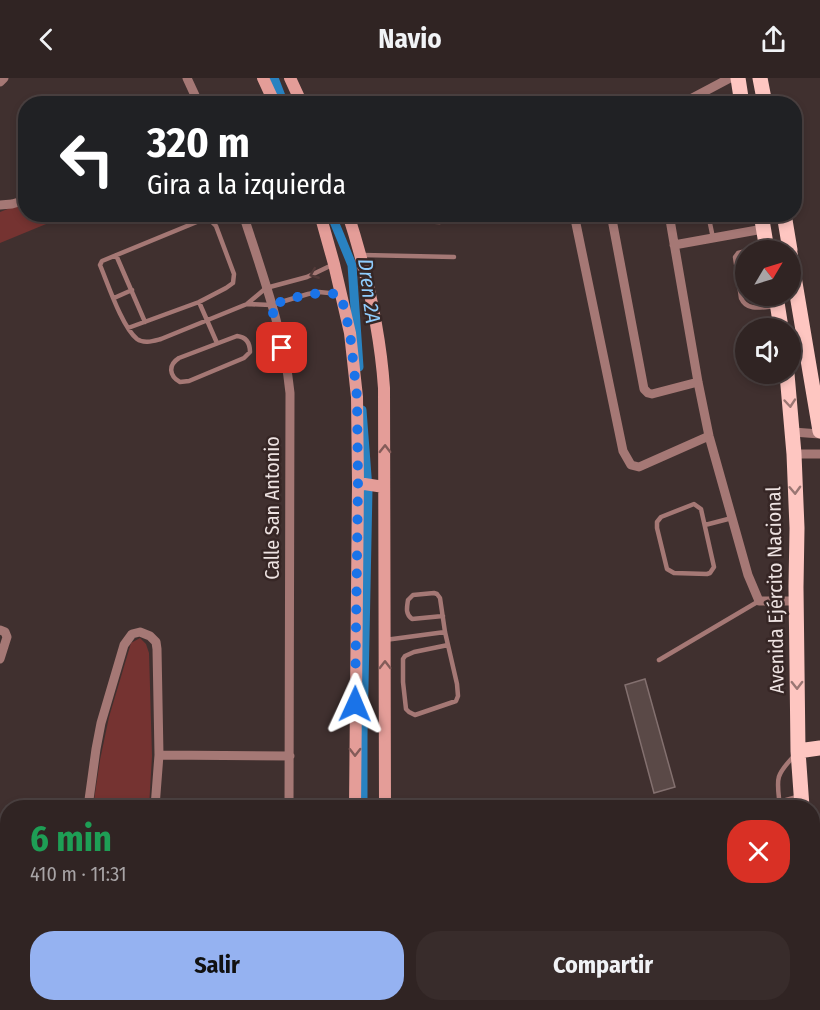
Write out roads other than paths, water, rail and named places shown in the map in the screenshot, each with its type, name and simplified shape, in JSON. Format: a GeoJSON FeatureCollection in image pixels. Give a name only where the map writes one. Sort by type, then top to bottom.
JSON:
{"type":"FeatureCollection","features":[{"type":"Feature","properties":{"kind":"main road"},"geometry":{"type":"LineString","coordinates":[[263,78],[271,96]]}},
{"type":"Feature","properties":{"kind":"main road"},"geometry":{"type":"LineString","coordinates":[[291,78],[299,96]]}},
{"type":"Feature","properties":{"kind":"main road"},"geometry":{"type":"LineString","coordinates":[[738,78],[741,96]]}},
{"type":"Feature","properties":{"kind":"main road"},"geometry":{"type":"LineString","coordinates":[[760,78],[763,96]]}},
{"type":"Feature","properties":{"kind":"main road"},"geometry":{"type":"LineString","coordinates":[[322,222],[350,333],[355,374],[360,483],[355,800]]}},
{"type":"Feature","properties":{"kind":"main road"},"geometry":{"type":"LineString","coordinates":[[350,222],[371,302],[383,370],[385,418],[381,486],[385,640],[385,800]]}},
{"type":"Feature","properties":{"kind":"main road"},"geometry":{"type":"LineString","coordinates":[[762,222],[765,240]]}},
{"type":"Feature","properties":{"kind":"main road"},"geometry":{"type":"LineString","coordinates":[[785,222],[788,240]]}},
{"type":"Feature","properties":{"kind":"main road"},"geometry":{"type":"LineString","coordinates":[[799,306],[820,432]]}},
{"type":"Feature","properties":{"kind":"main road","name":"Avenida Ejército Nacional"},"geometry":{"type":"LineString","coordinates":[[788,384],[797,528],[798,751],[801,800]]}},
{"type":"Feature","properties":{"kind":"main road"},"geometry":{"type":"LineString","coordinates":[[360,483],[381,486]]}},
{"type":"Feature","properties":{"kind":"main road"},"geometry":{"type":"LineString","coordinates":[[798,751],[820,748]]}},
{"type":"Feature","properties":{"kind":"street"},"geometry":{"type":"LineString","coordinates":[[0,82],[4,78]]}},
{"type":"Feature","properties":{"kind":"street"},"geometry":{"type":"LineString","coordinates":[[187,78],[195,96]]}},
{"type":"Feature","properties":{"kind":"street"},"geometry":{"type":"LineString","coordinates":[[696,96],[730,78]]}},
{"type":"Feature","properties":{"kind":"street"},"geometry":{"type":"LineString","coordinates":[[0,205],[18,202]]}},
{"type":"Feature","properties":{"kind":"street","name":"Calle San Antonio"},"geometry":{"type":"LineString","coordinates":[[245,222],[288,369],[290,393],[289,800]]}},
{"type":"Feature","properties":{"kind":"street"},"geometry":{"type":"LineString","coordinates":[[576,222],[623,451],[628,461],[631,465],[639,467],[709,436]]}},
{"type":"Feature","properties":{"kind":"street"},"geometry":{"type":"LineString","coordinates":[[613,222],[644,389],[652,393],[698,382]]}},
{"type":"Feature","properties":{"kind":"street"},"geometry":{"type":"LineString","coordinates":[[670,222],[709,436],[748,575],[759,601],[796,602]]}},
{"type":"Feature","properties":{"kind":"street"},"geometry":{"type":"LineString","coordinates":[[674,245],[713,238],[762,222]]}},
{"type":"Feature","properties":{"kind":"street"},"geometry":{"type":"LineString","coordinates":[[792,432],[820,432]]}},
{"type":"Feature","properties":{"kind":"street"},"geometry":{"type":"LineString","coordinates":[[794,454],[820,454]]}},
{"type":"Feature","properties":{"kind":"street"},"geometry":{"type":"LineString","coordinates":[[0,630],[8,637],[0,659]]}},
{"type":"Feature","properties":{"kind":"street"},"geometry":{"type":"LineString","coordinates":[[89,800],[101,723],[120,655],[132,634],[140,632],[150,636],[156,642],[158,659],[159,755],[156,800]]}},
{"type":"Feature","properties":{"kind":"street"},"geometry":{"type":"LineString","coordinates":[[159,755],[290,756]]}},
{"type":"Feature","properties":{"kind":"lane"},"geometry":{"type":"LineString","coordinates":[[197,222],[102,261],[100,265],[128,328],[137,339],[143,342],[161,339],[207,321],[247,304],[266,288],[307,277],[334,264]]}},
{"type":"Feature","properties":{"kind":"lane"},"geometry":{"type":"LineString","coordinates":[[128,328],[199,302],[233,283],[234,274],[216,226],[212,222]]}},
{"type":"Feature","properties":{"kind":"lane"},"geometry":{"type":"LineString","coordinates":[[710,222],[713,238]]}},
{"type":"Feature","properties":{"kind":"lane"},"geometry":{"type":"LineString","coordinates":[[116,255],[146,322]]}},
{"type":"Feature","properties":{"kind":"lane"},"geometry":{"type":"LineString","coordinates":[[360,255],[454,257]]}},
{"type":"Feature","properties":{"kind":"lane"},"geometry":{"type":"LineString","coordinates":[[114,298],[132,290]]}},
{"type":"Feature","properties":{"kind":"lane"},"geometry":{"type":"LineString","coordinates":[[247,304],[271,305],[308,294],[341,295]]}},
{"type":"Feature","properties":{"kind":"lane"},"geometry":{"type":"LineString","coordinates":[[199,302],[217,343]]}},
{"type":"Feature","properties":{"kind":"lane"},"geometry":{"type":"LineString","coordinates":[[241,336],[246,339],[250,352],[244,358],[189,381],[180,382],[174,377],[171,364],[175,360],[217,343],[241,336]]}},
{"type":"Feature","properties":{"kind":"lane"},"geometry":{"type":"LineString","coordinates":[[694,504],[701,509],[705,525],[714,567],[712,570],[707,574],[674,573],[667,569],[657,528],[659,519],[694,504]]}},
{"type":"Feature","properties":{"kind":"lane"},"geometry":{"type":"LineString","coordinates":[[705,525],[732,519]]}},
{"type":"Feature","properties":{"kind":"lane"},"geometry":{"type":"LineString","coordinates":[[443,616],[412,619],[406,611],[408,600],[413,595],[434,592],[440,598],[459,693],[457,699],[415,716],[406,709],[403,659],[414,652],[448,645]]}},
{"type":"Feature","properties":{"kind":"lane"},"geometry":{"type":"LineString","coordinates":[[659,660],[759,601]]}},
{"type":"Feature","properties":{"kind":"lane"},"geometry":{"type":"LineString","coordinates":[[385,640],[445,632]]}},
{"type":"Feature","properties":{"kind":"lane"},"geometry":{"type":"LineString","coordinates":[[779,800],[777,779],[782,769],[798,751]]}},
{"type":"Feature","properties":{"kind":"waterway","name":"Dren 2A"},"geometry":{"type":"LineString","coordinates":[[274,78],[281,96]]}},
{"type":"Feature","properties":{"kind":"waterway","name":"Dren 2A"},"geometry":{"type":"LineString","coordinates":[[334,222],[352,265],[359,367]]}},
{"type":"Feature","properties":{"kind":"waterway","name":"Dren 2A"},"geometry":{"type":"LineString","coordinates":[[362,410],[368,489],[363,800]]}}]}
